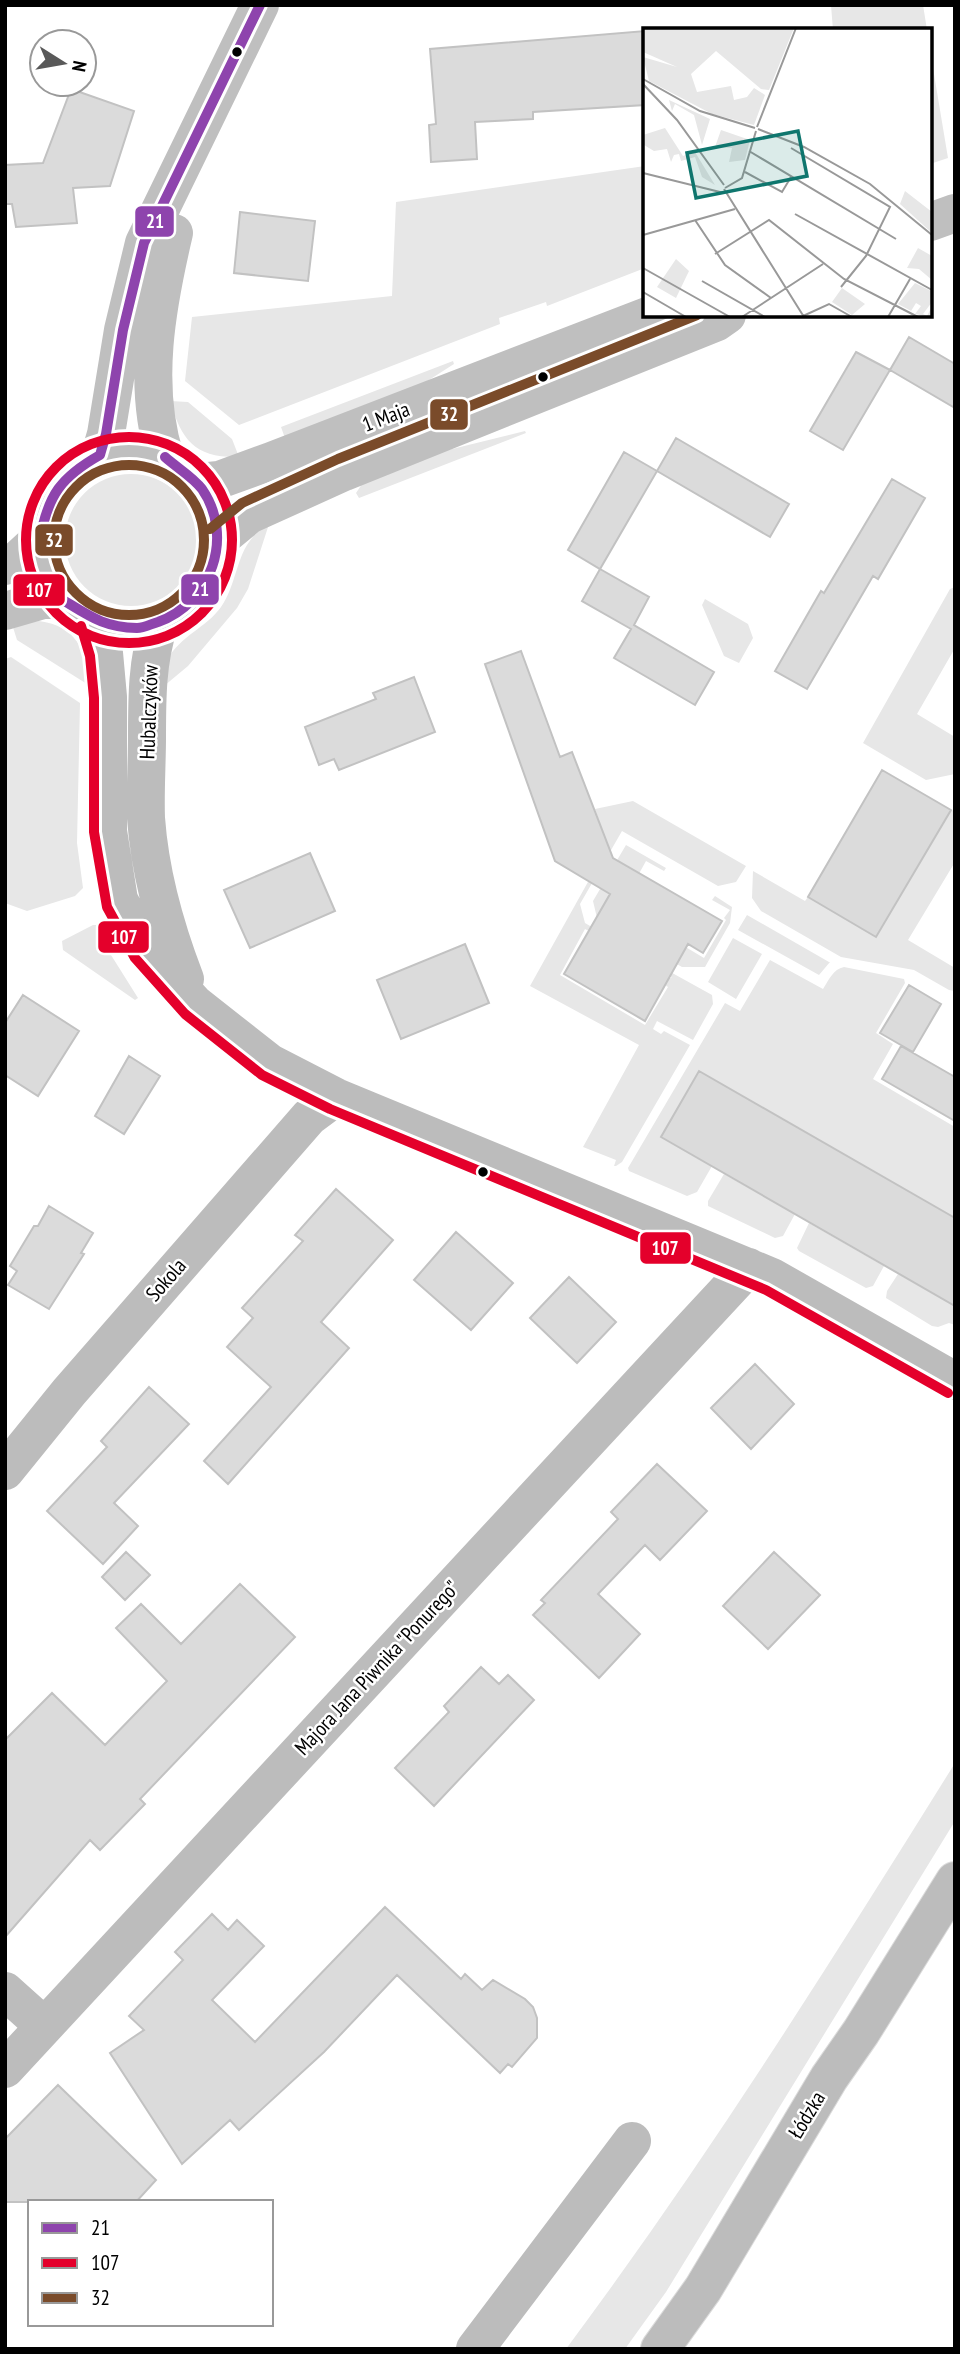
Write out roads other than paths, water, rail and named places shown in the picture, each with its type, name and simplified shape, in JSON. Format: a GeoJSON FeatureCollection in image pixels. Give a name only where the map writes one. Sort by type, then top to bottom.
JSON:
{"type":"FeatureCollection","features":[{"type":"Feature","properties":{"kind":"street"},"geometry":{"type":"LineString","coordinates":[[100,455],[106,434],[122,330],[144,243],[260,5]]}},
{"type":"Feature","properties":{"kind":"street"},"geometry":{"type":"LineString","coordinates":[[164,457],[156,429],[152,377],[162,282],[196,139]]}},
{"type":"Feature","properties":{"kind":"street"},"geometry":{"type":"LineString","coordinates":[[932,221],[955,212]]}},
{"type":"Feature","properties":{"kind":"street","name":"1 Maja"},"geometry":{"type":"LineString","coordinates":[[198,482],[219,480],[258,466],[645,317]]}},
{"type":"Feature","properties":{"kind":"street","name":"1 Maja"},"geometry":{"type":"LineString","coordinates":[[219,540],[249,515],[344,472],[724,317]]}},
{"type":"Feature","properties":{"kind":"street"},"geometry":{"type":"LineString","coordinates":[[122,450],[164,457],[198,482],[214,509],[219,540],[215,567],[202,592],[183,612],[159,625],[126,629],[94,622],[77,613],[63,600],[46,572],[40,539],[44,512],[57,487],[76,468],[100,455],[122,450]]}},
{"type":"Feature","properties":{"kind":"street"},"geometry":{"type":"LineString","coordinates":[[5,566],[14,563],[40,539]]}},
{"type":"Feature","properties":{"kind":"street"},"geometry":{"type":"LineString","coordinates":[[5,611],[43,600],[63,600]]}},
{"type":"Feature","properties":{"kind":"street","name":"Hubalczyków"},"geometry":{"type":"LineString","coordinates":[[94,622],[104,653],[108,697],[108,831],[119,900],[146,950],[195,1004],[270,1063],[336,1097],[772,1277],[955,1381]]}},
{"type":"Feature","properties":{"kind":"street","name":"Hubalczyków"},"geometry":{"type":"LineString","coordinates":[[159,625],[152,644],[147,703],[146,817],[156,888],[168,936],[195,1004]]}},
{"type":"Feature","properties":{"kind":"street","name":"Sokola"},"geometry":{"type":"LineString","coordinates":[[5,1471],[44,1421],[309,1117],[336,1097]]}},
{"type":"Feature","properties":{"kind":"street","name":"Majora Jana Piwnika \"Ponurego\""},"geometry":{"type":"LineString","coordinates":[[5,2069],[749,1267]]}},
{"type":"Feature","properties":{"kind":"street","name":"Łódzka"},"geometry":{"type":"LineString","coordinates":[[660,2349],[703,2288],[829,2077],[861,2032],[955,1881]]}},
{"type":"Feature","properties":{"kind":"street"},"geometry":{"type":"LineString","coordinates":[[5,1990],[44,2026]]}},
{"type":"Feature","properties":{"kind":"street"},"geometry":{"type":"LineString","coordinates":[[475,2349],[632,2141]]}}]}
